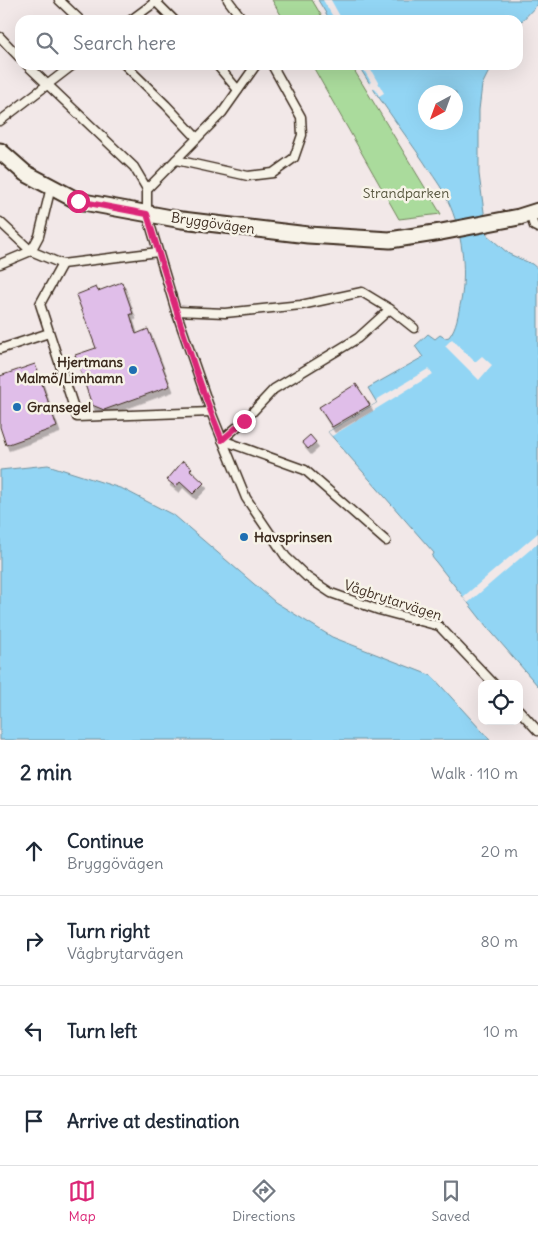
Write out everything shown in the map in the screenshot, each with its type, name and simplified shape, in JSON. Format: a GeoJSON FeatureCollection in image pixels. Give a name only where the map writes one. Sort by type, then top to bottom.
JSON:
{"type":"FeatureCollection","features":[{"type":"Feature","properties":{"kind":"street","name":"Bryggövägen"},"geometry":{"type":"LineString","coordinates":[[0,151],[25,173],[78,201],[182,220],[308,235],[390,240],[441,232],[529,214]]}},
{"type":"Feature","properties":{"kind":"lane"},"geometry":{"type":"LineString","coordinates":[[59,0],[75,15]]}},
{"type":"Feature","properties":{"kind":"lane"},"geometry":{"type":"LineString","coordinates":[[228,0],[238,15]]}},
{"type":"Feature","properties":{"kind":"lane"},"geometry":{"type":"LineString","coordinates":[[138,15],[156,1],[169,15]]}},
{"type":"Feature","properties":{"kind":"lane"},"geometry":{"type":"LineString","coordinates":[[0,37],[15,53]]}},
{"type":"Feature","properties":{"kind":"lane"},"geometry":{"type":"LineString","coordinates":[[32,70],[134,167],[147,189],[222,113],[252,70]]}},
{"type":"Feature","properties":{"kind":"lane"},"geometry":{"type":"LineString","coordinates":[[0,121],[66,70]]}},
{"type":"Feature","properties":{"kind":"lane"},"geometry":{"type":"LineString","coordinates":[[130,70],[197,138]]}},
{"type":"Feature","properties":{"kind":"lane"},"geometry":{"type":"LineString","coordinates":[[221,70],[238,90]]}},
{"type":"Feature","properties":{"kind":"lane"},"geometry":{"type":"LineString","coordinates":[[176,160],[248,176],[273,172],[294,158],[302,135],[301,117],[275,70]]}},
{"type":"Feature","properties":{"kind":"lane"},"geometry":{"type":"LineString","coordinates":[[0,264],[31,251],[39,236],[51,187]]}},
{"type":"Feature","properties":{"kind":"lane","name":"Vågbrytarvägen"},"geometry":{"type":"LineString","coordinates":[[147,189],[147,214],[176,311],[211,412],[246,498],[286,557],[307,577],[331,593],[379,610],[439,626],[490,680]]}},
{"type":"Feature","properties":{"kind":"lane"},"geometry":{"type":"LineString","coordinates":[[529,214],[534,226],[538,228]]}},
{"type":"Feature","properties":{"kind":"lane"},"geometry":{"type":"LineString","coordinates":[[0,222],[31,251],[62,264],[158,252]]}},
{"type":"Feature","properties":{"kind":"lane"},"geometry":{"type":"LineString","coordinates":[[62,264],[40,304],[77,418],[211,412]]}},
{"type":"Feature","properties":{"kind":"lane"},"geometry":{"type":"LineString","coordinates":[[176,311],[225,313],[301,305],[362,292],[390,309],[414,328]]}},
{"type":"Feature","properties":{"kind":"lane"},"geometry":{"type":"LineString","coordinates":[[386,541],[305,470],[222,440],[244,421],[274,389],[358,338],[390,309]]}},
{"type":"Feature","properties":{"kind":"lane"},"geometry":{"type":"LineString","coordinates":[[0,349],[49,333]]}},
{"type":"Feature","properties":{"kind":"lane"},"geometry":{"type":"LineString","coordinates":[[523,714],[538,731]]}},
{"type":"Feature","properties":{"kind":"green space"},"geometry":{"type":"Polygon","coordinates":[[[272,0],[312,0],[321,15],[281,15],[272,0]]]}},
{"type":"Feature","properties":{"kind":"green space","name":"Strandparken"},"geometry":{"type":"Polygon","coordinates":[[[315,70],[354,70],[441,214],[399,219],[315,70]]]}},
{"type":"Feature","properties":{"kind":"water"},"geometry":{"type":"Polygon","coordinates":[[[318,0],[538,0],[538,4],[523,20],[523,15],[327,15],[318,0]]]}},
{"type":"Feature","properties":{"kind":"water"},"geometry":{"type":"Polygon","coordinates":[[[361,70],[490,70],[482,85],[479,110],[479,174],[487,235],[509,254],[532,264],[538,269],[538,686],[487,627],[432,557],[434,553],[328,432],[377,403],[368,388],[423,357],[415,346],[428,334],[435,339],[440,335],[445,338],[449,337],[454,329],[463,289],[460,237],[448,201],[424,162],[361,70]]]}},
{"type":"Feature","properties":{"kind":"water"},"geometry":{"type":"Polygon","coordinates":[[[48,465],[123,489],[175,516],[275,602],[332,637],[432,676],[490,740],[0,740],[0,470],[48,465]]]}},
{"type":"Feature","properties":{"kind":"pier"},"geometry":{"type":"Polygon","coordinates":[[[323,0],[331,0],[339,15],[332,15],[323,0]]]}},
{"type":"Feature","properties":{"kind":"pier"},"geometry":{"type":"Polygon","coordinates":[[[364,70],[371,70],[384,93],[379,96],[375,88],[372,90],[369,83],[371,82],[364,70]]]}},
{"type":"Feature","properties":{"kind":"pier"},"geometry":{"type":"Polygon","coordinates":[[[452,339],[475,362],[482,356],[492,365],[479,380],[445,346],[452,339]]]}},
{"type":"Feature","properties":{"kind":"pier"},"geometry":{"type":"Polygon","coordinates":[[[428,369],[433,374],[332,436],[328,432],[377,403],[376,400],[428,369]]]}},
{"type":"Feature","properties":{"kind":"pier"},"geometry":{"type":"Polygon","coordinates":[[[538,533],[538,543],[468,603],[463,597],[538,533]]]}},
{"type":"Feature","properties":{"kind":"building"},"geometry":{"type":"Polygon","coordinates":[[[122,282],[133,314],[130,314],[136,334],[148,329],[170,386],[104,410],[92,405],[75,355],[96,348],[76,295],[96,287],[98,291],[122,282]]]}},
{"type":"Feature","properties":{"kind":"building"},"geometry":{"type":"Polygon","coordinates":[[[35,364],[57,427],[6,445],[0,427],[0,376],[35,364]]]}},
{"type":"Feature","properties":{"kind":"building"},"geometry":{"type":"Polygon","coordinates":[[[356,384],[370,405],[332,427],[319,407],[356,384]]]}},
{"type":"Feature","properties":{"kind":"building"},"geometry":{"type":"Polygon","coordinates":[[[310,435],[316,442],[308,449],[302,442],[310,435]]]}},
{"type":"Feature","properties":{"kind":"building"},"geometry":{"type":"Polygon","coordinates":[[[183,461],[192,468],[190,470],[204,483],[193,494],[180,482],[176,487],[167,480],[183,461]]]}},
{"type":"Feature","properties":{"kind":"place","name":"Hjertmans Malmö/Limhamn"},"geometry":{"type":"Point","coordinates":[133,370]}},
{"type":"Feature","properties":{"kind":"place","name":"Gransegel"},"geometry":{"type":"Point","coordinates":[17,407]}},
{"type":"Feature","properties":{"kind":"place","name":"Havsprinsen"},"geometry":{"type":"Point","coordinates":[244,537]}},
{"type":"Feature","properties":{"kind":"route"},"geometry":{"type":"LineString","coordinates":[[78,201],[147,214],[176,311],[222,440],[244,421]]}}]}
